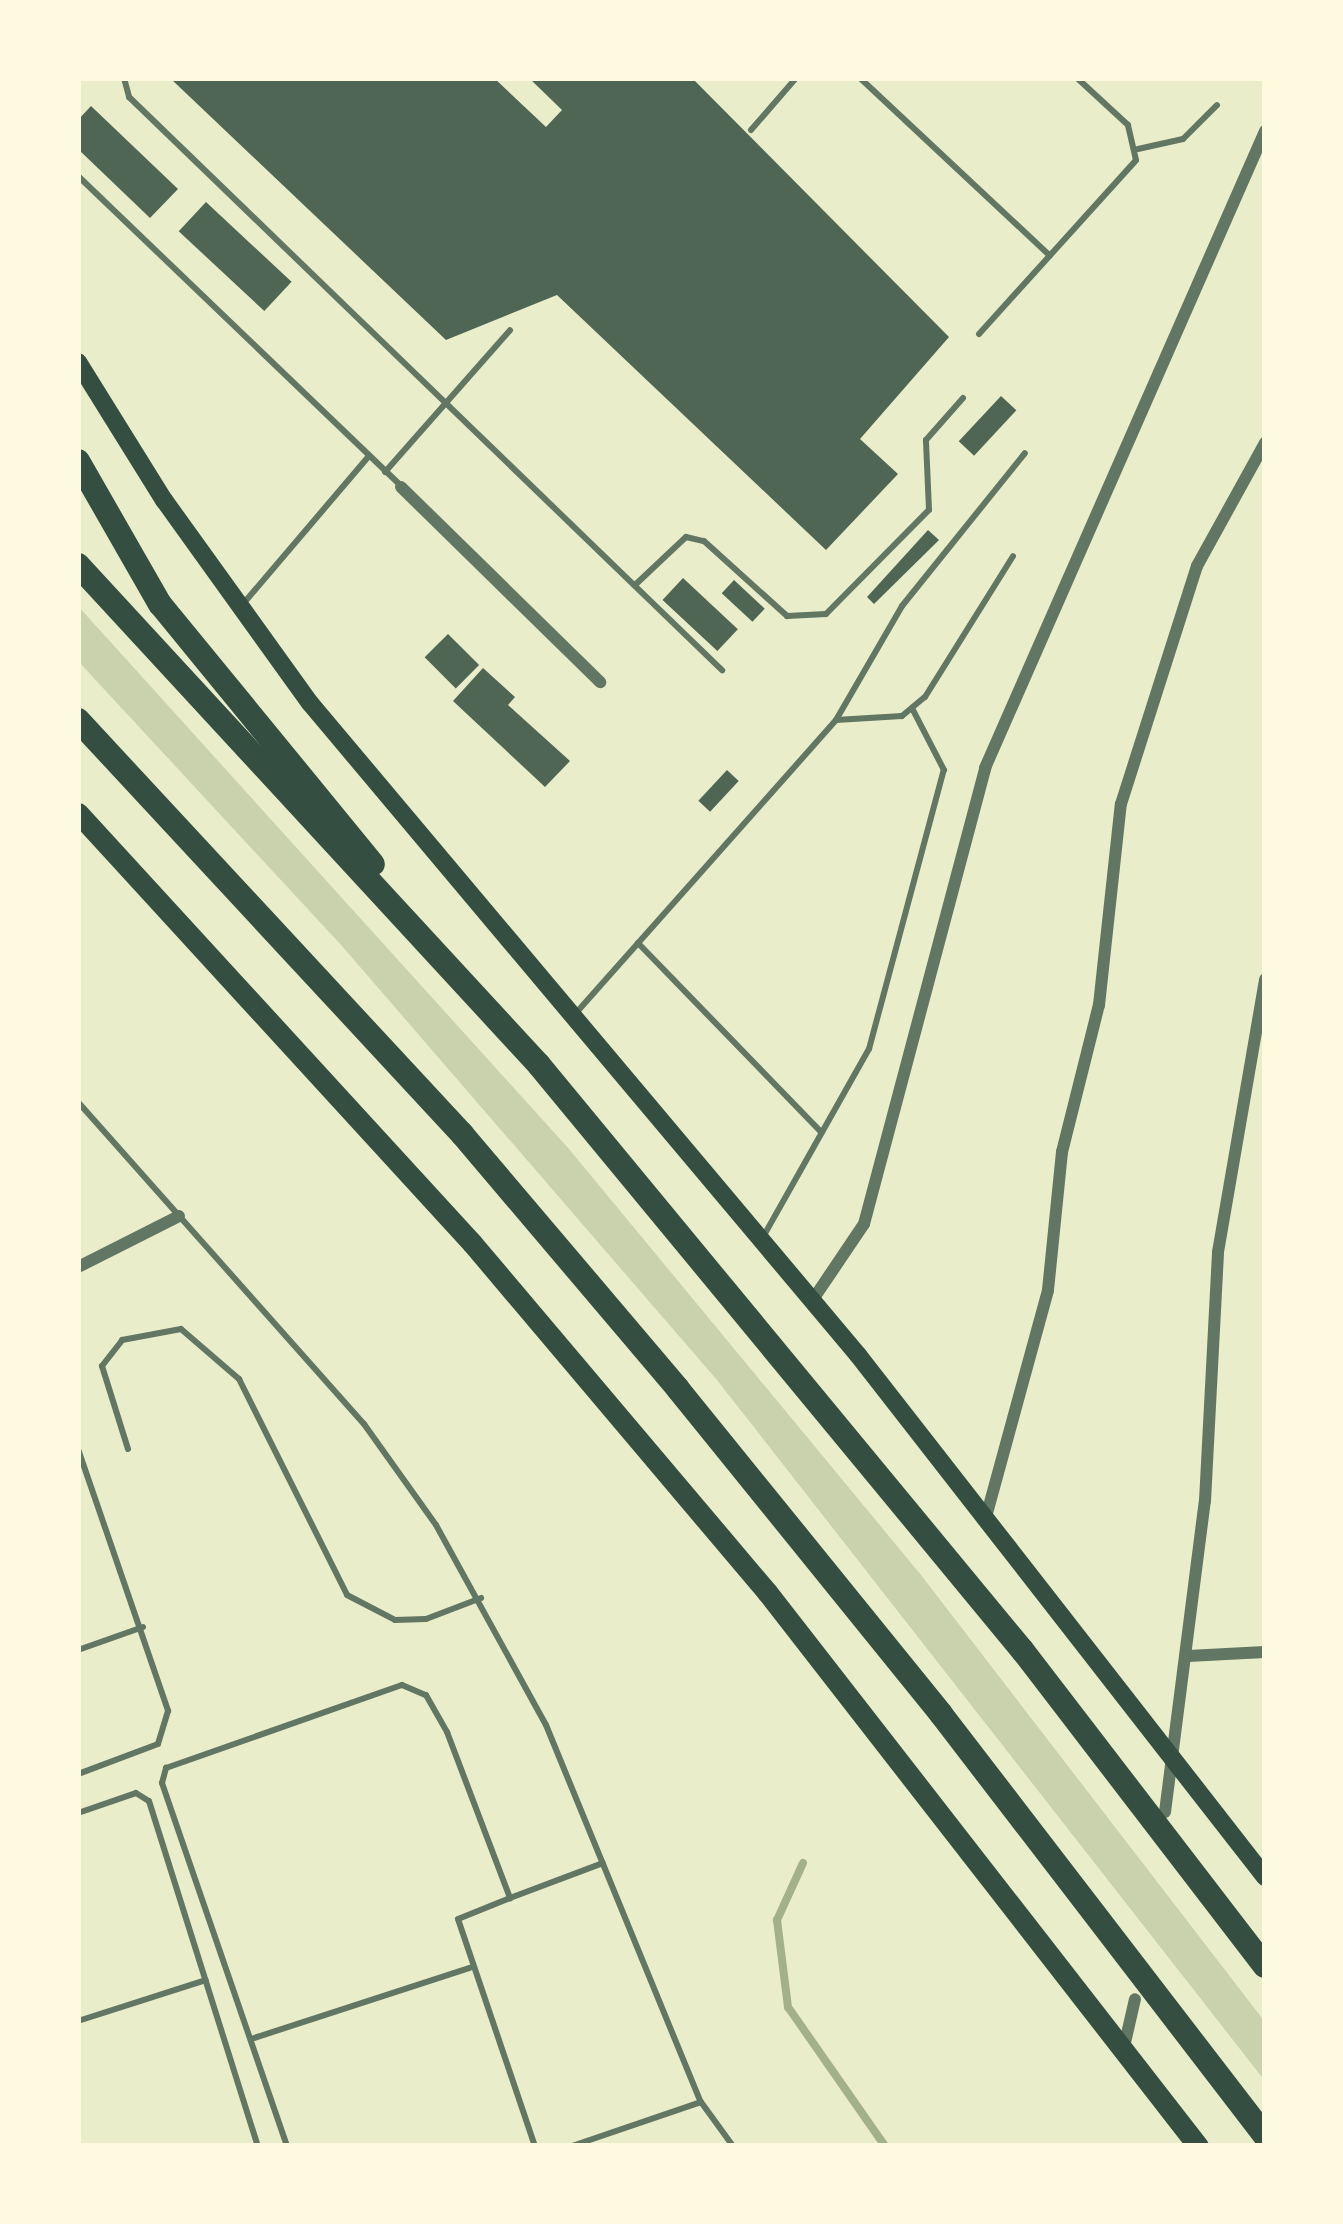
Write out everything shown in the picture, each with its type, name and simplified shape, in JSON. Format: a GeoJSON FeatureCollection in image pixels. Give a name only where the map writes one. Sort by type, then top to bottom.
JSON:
{"type":"FeatureCollection","features":[{"type":"Feature","properties":{"kind":"highway"},"geometry":{"type":"LineString","coordinates":[[78,461],[160,604],[1023,1651],[1265,1966]]}},
{"type":"Feature","properties":{"kind":"highway"},"geometry":{"type":"LineString","coordinates":[[78,565],[538,1065]]}},
{"type":"Feature","properties":{"kind":"highway"},"geometry":{"type":"LineString","coordinates":[[78,720],[462,1134],[678,1389],[941,1714],[1265,2136]]}},
{"type":"Feature","properties":{"kind":"highway"},"geometry":{"type":"LineString","coordinates":[[78,813],[472,1243],[767,1592],[1198,2146]]}},
{"type":"Feature","properties":{"kind":"main road"},"geometry":{"type":"LineString","coordinates":[[78,362],[310,703],[812,1301],[1265,1876]]}},
{"type":"Feature","properties":{"kind":"street"},"geometry":{"type":"LineString","coordinates":[[812,1301],[864,1224],[985,768],[1265,131]]}},
{"type":"Feature","properties":{"kind":"street"},"geometry":{"type":"LineString","coordinates":[[986,1517],[1048,1289],[1061,1152],[1099,1005],[1121,804],[1197,566],[1265,443]]}},
{"type":"Feature","properties":{"kind":"street"},"geometry":{"type":"LineString","coordinates":[[401,487],[600,682]]}},
{"type":"Feature","properties":{"kind":"street"},"geometry":{"type":"LineString","coordinates":[[1165,1812],[1188,1656],[1218,1252],[1264,989]]}},
{"type":"Feature","properties":{"kind":"street"},"geometry":{"type":"LineString","coordinates":[[78,1267],[179,1216]]}},
{"type":"Feature","properties":{"kind":"street"},"geometry":{"type":"LineString","coordinates":[[1188,1656],[1265,1652]]}},
{"type":"Feature","properties":{"kind":"street"},"geometry":{"type":"LineString","coordinates":[[1124,2047],[1135,2000]]}},
{"type":"Feature","properties":{"kind":"lane"},"geometry":{"type":"LineString","coordinates":[[124,78],[129,97],[722,670]]}},
{"type":"Feature","properties":{"kind":"lane"},"geometry":{"type":"LineString","coordinates":[[751,130],[796,78]]}},
{"type":"Feature","properties":{"kind":"lane"},"geometry":{"type":"LineString","coordinates":[[860,78],[1051,257]]}},
{"type":"Feature","properties":{"kind":"lane"},"geometry":{"type":"LineString","coordinates":[[1077,78],[1127,125],[1138,149]]}},
{"type":"Feature","properties":{"kind":"lane"},"geometry":{"type":"LineString","coordinates":[[980,334],[1119,184],[1138,149],[1183,139],[1216,105]]}},
{"type":"Feature","properties":{"kind":"lane"},"geometry":{"type":"LineString","coordinates":[[78,176],[401,487]]}},
{"type":"Feature","properties":{"kind":"lane"},"geometry":{"type":"LineString","coordinates":[[385,472],[510,330]]}},
{"type":"Feature","properties":{"kind":"lane"},"geometry":{"type":"LineString","coordinates":[[635,585],[686,537],[704,541],[787,616],[826,614],[928,510],[926,440],[963,398]]}},
{"type":"Feature","properties":{"kind":"lane"},"geometry":{"type":"LineString","coordinates":[[574,1016],[836,720],[902,606],[1025,453]]}},
{"type":"Feature","properties":{"kind":"lane"},"geometry":{"type":"LineString","coordinates":[[241,607],[369,456]]}},
{"type":"Feature","properties":{"kind":"lane"},"geometry":{"type":"LineString","coordinates":[[836,720],[881,720],[912,708],[1013,556]]}},
{"type":"Feature","properties":{"kind":"lane"},"geometry":{"type":"LineString","coordinates":[[761,1240],[869,1049],[944,770],[912,708]]}},
{"type":"Feature","properties":{"kind":"lane"},"geometry":{"type":"LineString","coordinates":[[638,943],[822,1133]]}},
{"type":"Feature","properties":{"kind":"lane"},"geometry":{"type":"LineString","coordinates":[[78,1102],[364,1424],[481,1598],[546,1725],[701,2102],[733,2146]]}},
{"type":"Feature","properties":{"kind":"lane"},"geometry":{"type":"LineString","coordinates":[[128,1450],[102,1366],[122,1340],[181,1329],[239,1379],[346,1595],[395,1620],[427,1619],[481,1598]]}},
{"type":"Feature","properties":{"kind":"lane"},"geometry":{"type":"LineString","coordinates":[[78,1449],[144,1627],[168,1711],[165,1731],[139,1754],[78,1774]]}},
{"type":"Feature","properties":{"kind":"lane"},"geometry":{"type":"LineString","coordinates":[[78,1650],[144,1627]]}},
{"type":"Feature","properties":{"kind":"lane"},"geometry":{"type":"LineString","coordinates":[[287,2146],[161,1780],[171,1765],[402,1685],[414,1689],[426,1695],[446,1732],[509,1898]]}},
{"type":"Feature","properties":{"kind":"lane"},"geometry":{"type":"LineString","coordinates":[[78,1813],[136,1793],[149,1801],[258,2146]]}},
{"type":"Feature","properties":{"kind":"lane"},"geometry":{"type":"LineString","coordinates":[[535,2146],[470,1968],[458,1919],[603,1863]]}},
{"type":"Feature","properties":{"kind":"lane"},"geometry":{"type":"LineString","coordinates":[[251,2039],[470,1968]]}},
{"type":"Feature","properties":{"kind":"lane"},"geometry":{"type":"LineString","coordinates":[[78,2021],[206,1980]]}},
{"type":"Feature","properties":{"kind":"lane"},"geometry":{"type":"LineString","coordinates":[[572,2146],[701,2102]]}},
{"type":"Feature","properties":{"kind":"green space"},"geometry":{"type":"Polygon","coordinates":[[[78,606],[569,1149],[921,1575],[1265,2022],[1265,2081],[717,1380],[342,946],[78,661],[78,606]]]}},
{"type":"Feature","properties":{"kind":"building"},"geometry":{"type":"Polygon","coordinates":[[[170,78],[494,78],[546,127],[562,110],[529,78],[692,78],[949,337],[860,439],[898,474],[826,550],[557,295],[446,340],[170,78]]]}},
{"type":"Feature","properties":{"kind":"building"},"geometry":{"type":"Polygon","coordinates":[[[91,106],[178,189],[150,218],[78,149],[78,120],[91,106]]]}},
{"type":"Feature","properties":{"kind":"building"},"geometry":{"type":"Polygon","coordinates":[[[206,202],[292,282],[264,311],[179,231],[206,202]]]}},
{"type":"Feature","properties":{"kind":"building"},"geometry":{"type":"Polygon","coordinates":[[[1001,396],[1016,410],[974,456],[959,441],[1001,396]]]}},
{"type":"Feature","properties":{"kind":"building"},"geometry":{"type":"Polygon","coordinates":[[[928,530],[939,540],[874,604],[867,597],[928,530]]]}},
{"type":"Feature","properties":{"kind":"building"},"geometry":{"type":"Polygon","coordinates":[[[683,578],[738,629],[717,651],[663,600],[683,578]]]}},
{"type":"Feature","properties":{"kind":"building"},"geometry":{"type":"Polygon","coordinates":[[[734,580],[765,609],[752,622],[722,593],[734,580]]]}},
{"type":"Feature","properties":{"kind":"building"},"geometry":{"type":"Polygon","coordinates":[[[448,634],[479,665],[456,688],[425,657],[448,634]]]}},
{"type":"Feature","properties":{"kind":"building"},"geometry":{"type":"Polygon","coordinates":[[[483,668],[515,697],[508,705],[570,761],[545,787],[453,701],[483,668]]]}},
{"type":"Feature","properties":{"kind":"building"},"geometry":{"type":"Polygon","coordinates":[[[727,770],[739,781],[710,812],[698,801],[727,770]]]}},
{"type":"Feature","properties":{"kind":"waterway"},"geometry":{"type":"LineString","coordinates":[[803,1863],[777,1920],[788,2007],[885,2146]]}}]}
